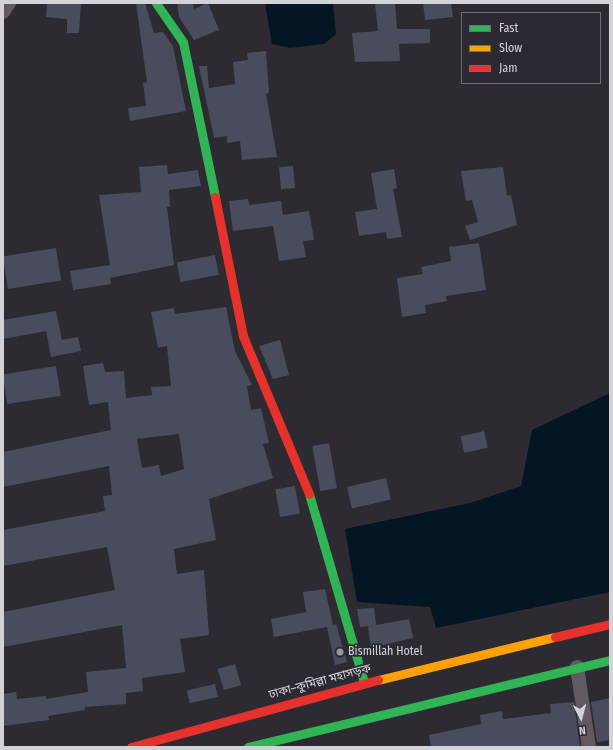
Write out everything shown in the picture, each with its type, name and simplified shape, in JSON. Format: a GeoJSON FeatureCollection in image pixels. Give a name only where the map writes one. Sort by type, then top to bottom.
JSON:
{"type":"FeatureCollection","features":[{"type":"Feature","properties":{"kind":"main road"},"geometry":{"type":"LineString","coordinates":[[156,3],[183,42],[243,336],[308,489],[364,682]]}},
{"type":"Feature","properties":{"kind":"main road","name":"ঢাকা–কুমিল্লা মহাসড়ক"},"geometry":{"type":"LineString","coordinates":[[131,747],[364,682],[610,624]]}},
{"type":"Feature","properties":{"kind":"main road"},"geometry":{"type":"LineString","coordinates":[[248,747],[610,660]]}},
{"type":"Feature","properties":{"kind":"street"},"geometry":{"type":"LineString","coordinates":[[3,12],[9,3]]}},
{"type":"Feature","properties":{"kind":"street"},"geometry":{"type":"LineString","coordinates":[[577,667],[589,747]]}},
{"type":"Feature","properties":{"kind":"water"},"geometry":{"type":"Polygon","coordinates":[[[265,3],[333,3],[336,34],[324,44],[290,48],[272,44],[265,3]]]}},
{"type":"Feature","properties":{"kind":"water"},"geometry":{"type":"Polygon","coordinates":[[[610,393],[610,592],[436,628],[430,607],[357,602],[345,529],[470,503],[521,486],[532,430],[610,393]]]}},
{"type":"Feature","properties":{"kind":"building"},"geometry":{"type":"Polygon","coordinates":[[[47,3],[81,3],[79,33],[67,33],[67,19],[46,17],[47,3]]]}},
{"type":"Feature","properties":{"kind":"building"},"geometry":{"type":"Polygon","coordinates":[[[136,3],[145,3],[154,33],[163,32],[173,46],[186,111],[130,121],[128,108],[146,106],[143,83],[147,82],[136,3]]]}},
{"type":"Feature","properties":{"kind":"building"},"geometry":{"type":"Polygon","coordinates":[[[177,3],[193,3],[194,9],[208,3],[219,30],[194,40],[179,17],[177,3]]]}},
{"type":"Feature","properties":{"kind":"building"},"geometry":{"type":"Polygon","coordinates":[[[375,3],[395,3],[397,29],[430,29],[430,43],[399,44],[400,61],[355,62],[352,33],[378,31],[375,3]]]}},
{"type":"Feature","properties":{"kind":"building"},"geometry":{"type":"Polygon","coordinates":[[[423,3],[451,3],[453,17],[425,20],[423,3]]]}},
{"type":"Feature","properties":{"kind":"building"},"geometry":{"type":"Polygon","coordinates":[[[266,51],[269,93],[266,94],[277,157],[242,160],[240,141],[227,143],[227,136],[214,138],[199,66],[207,66],[209,88],[235,84],[233,62],[248,60],[247,53],[266,51]]]}},
{"type":"Feature","properties":{"kind":"building"},"geometry":{"type":"Polygon","coordinates":[[[167,165],[168,174],[198,170],[201,186],[169,190],[170,207],[167,207],[174,265],[110,278],[111,284],[73,290],[70,271],[110,265],[99,195],[141,192],[139,167],[167,165]]]}},
{"type":"Feature","properties":{"kind":"building"},"geometry":{"type":"Polygon","coordinates":[[[293,166],[295,188],[281,189],[279,167],[293,166]]]}},
{"type":"Feature","properties":{"kind":"building"},"geometry":{"type":"Polygon","coordinates":[[[503,167],[507,196],[511,195],[517,225],[470,240],[465,226],[478,222],[472,200],[466,201],[461,171],[503,167]]]}},
{"type":"Feature","properties":{"kind":"building"},"geometry":{"type":"Polygon","coordinates":[[[394,169],[397,188],[393,189],[402,237],[387,239],[386,232],[359,236],[355,212],[377,209],[371,173],[394,169]]]}},
{"type":"Feature","properties":{"kind":"building"},"geometry":{"type":"Polygon","coordinates":[[[248,199],[249,205],[281,201],[283,215],[309,211],[314,240],[303,241],[306,257],[279,261],[273,226],[233,231],[229,201],[248,199]]]}},
{"type":"Feature","properties":{"kind":"building"},"geometry":{"type":"Polygon","coordinates":[[[479,243],[486,290],[446,296],[447,301],[425,305],[426,313],[402,317],[397,278],[423,274],[421,267],[451,261],[449,247],[479,243]]]}},
{"type":"Feature","properties":{"kind":"building"},"geometry":{"type":"Polygon","coordinates":[[[56,248],[61,281],[8,289],[3,256],[56,248]]]}},
{"type":"Feature","properties":{"kind":"building"},"geometry":{"type":"Polygon","coordinates":[[[215,255],[219,275],[181,282],[177,262],[215,255]]]}},
{"type":"Feature","properties":{"kind":"building"},"geometry":{"type":"Polygon","coordinates":[[[226,307],[235,351],[252,385],[247,386],[251,410],[261,408],[269,443],[263,444],[273,478],[209,499],[216,540],[174,549],[177,574],[204,570],[209,635],[180,639],[185,672],[142,678],[143,691],[126,693],[126,704],[85,707],[85,710],[48,716],[49,720],[3,726],[3,694],[16,692],[17,699],[46,696],[46,699],[88,692],[86,672],[126,668],[122,625],[3,647],[3,612],[115,590],[107,547],[3,566],[3,530],[105,511],[103,496],[112,495],[109,466],[3,487],[3,452],[111,430],[108,402],[89,405],[83,366],[103,363],[105,372],[124,371],[126,398],[152,395],[151,387],[171,386],[167,346],[158,348],[151,312],[174,308],[175,314],[226,307]],[[179,434],[137,439],[142,468],[159,465],[161,476],[184,469],[179,434]]]}},
{"type":"Feature","properties":{"kind":"building"},"geometry":{"type":"Polygon","coordinates":[[[56,311],[62,340],[78,337],[81,351],[51,357],[46,331],[3,339],[3,320],[56,311]]]}},
{"type":"Feature","properties":{"kind":"building"},"geometry":{"type":"Polygon","coordinates":[[[280,340],[289,375],[273,379],[259,346],[280,340]]]}},
{"type":"Feature","properties":{"kind":"building"},"geometry":{"type":"Polygon","coordinates":[[[56,366],[61,396],[7,404],[3,374],[56,366]]]}},
{"type":"Feature","properties":{"kind":"building"},"geometry":{"type":"Polygon","coordinates":[[[484,431],[488,448],[464,453],[461,436],[484,431]]]}},
{"type":"Feature","properties":{"kind":"building"},"geometry":{"type":"Polygon","coordinates":[[[329,443],[337,488],[320,491],[312,446],[329,443]]]}},
{"type":"Feature","properties":{"kind":"building"},"geometry":{"type":"Polygon","coordinates":[[[386,478],[391,499],[352,508],[347,487],[386,478]]]}},
{"type":"Feature","properties":{"kind":"building"},"geometry":{"type":"Polygon","coordinates":[[[295,486],[300,514],[280,517],[275,489],[295,486]]]}},
{"type":"Feature","properties":{"kind":"building"},"geometry":{"type":"Polygon","coordinates":[[[325,589],[333,625],[336,624],[347,662],[335,665],[327,627],[274,637],[271,619],[306,612],[303,592],[325,589]]]}},
{"type":"Feature","properties":{"kind":"building"},"geometry":{"type":"Polygon","coordinates":[[[374,608],[376,625],[409,619],[413,638],[371,648],[368,627],[372,626],[360,627],[357,609],[374,608]]]}},
{"type":"Feature","properties":{"kind":"building"},"geometry":{"type":"Polygon","coordinates":[[[235,664],[241,685],[224,690],[218,669],[235,664]]]}},
{"type":"Feature","properties":{"kind":"building"},"geometry":{"type":"Polygon","coordinates":[[[215,684],[218,697],[190,703],[187,691],[215,684]]]}},
{"type":"Feature","properties":{"kind":"building"},"geometry":{"type":"Polygon","coordinates":[[[610,698],[610,740],[597,742],[591,702],[610,698]]]}},
{"type":"Feature","properties":{"kind":"building"},"geometry":{"type":"Polygon","coordinates":[[[574,702],[580,747],[431,747],[429,735],[481,724],[480,715],[502,711],[503,719],[551,713],[550,704],[574,702]]]}},
{"type":"Feature","properties":{"kind":"traffic: fast"},"geometry":{"type":"LineString","coordinates":[[156,3],[183,42],[215,197]]}},
{"type":"Feature","properties":{"kind":"traffic: fast"},"geometry":{"type":"LineString","coordinates":[[309,494],[364,682]]}},
{"type":"Feature","properties":{"kind":"traffic: fast"},"geometry":{"type":"LineString","coordinates":[[248,747],[610,660]]}},
{"type":"Feature","properties":{"kind":"traffic: slow"},"geometry":{"type":"LineString","coordinates":[[378,680],[555,637]]}},
{"type":"Feature","properties":{"kind":"traffic: jam"},"geometry":{"type":"LineString","coordinates":[[215,197],[243,336],[309,494]]}},
{"type":"Feature","properties":{"kind":"traffic: jam"},"geometry":{"type":"LineString","coordinates":[[555,637],[610,624]]}},
{"type":"Feature","properties":{"kind":"traffic: jam"},"geometry":{"type":"LineString","coordinates":[[131,747],[378,680]]}},
{"type":"Feature","properties":{"kind":"place","name":"Bismillah Hotel"},"geometry":{"type":"Point","coordinates":[340,652]}}]}
